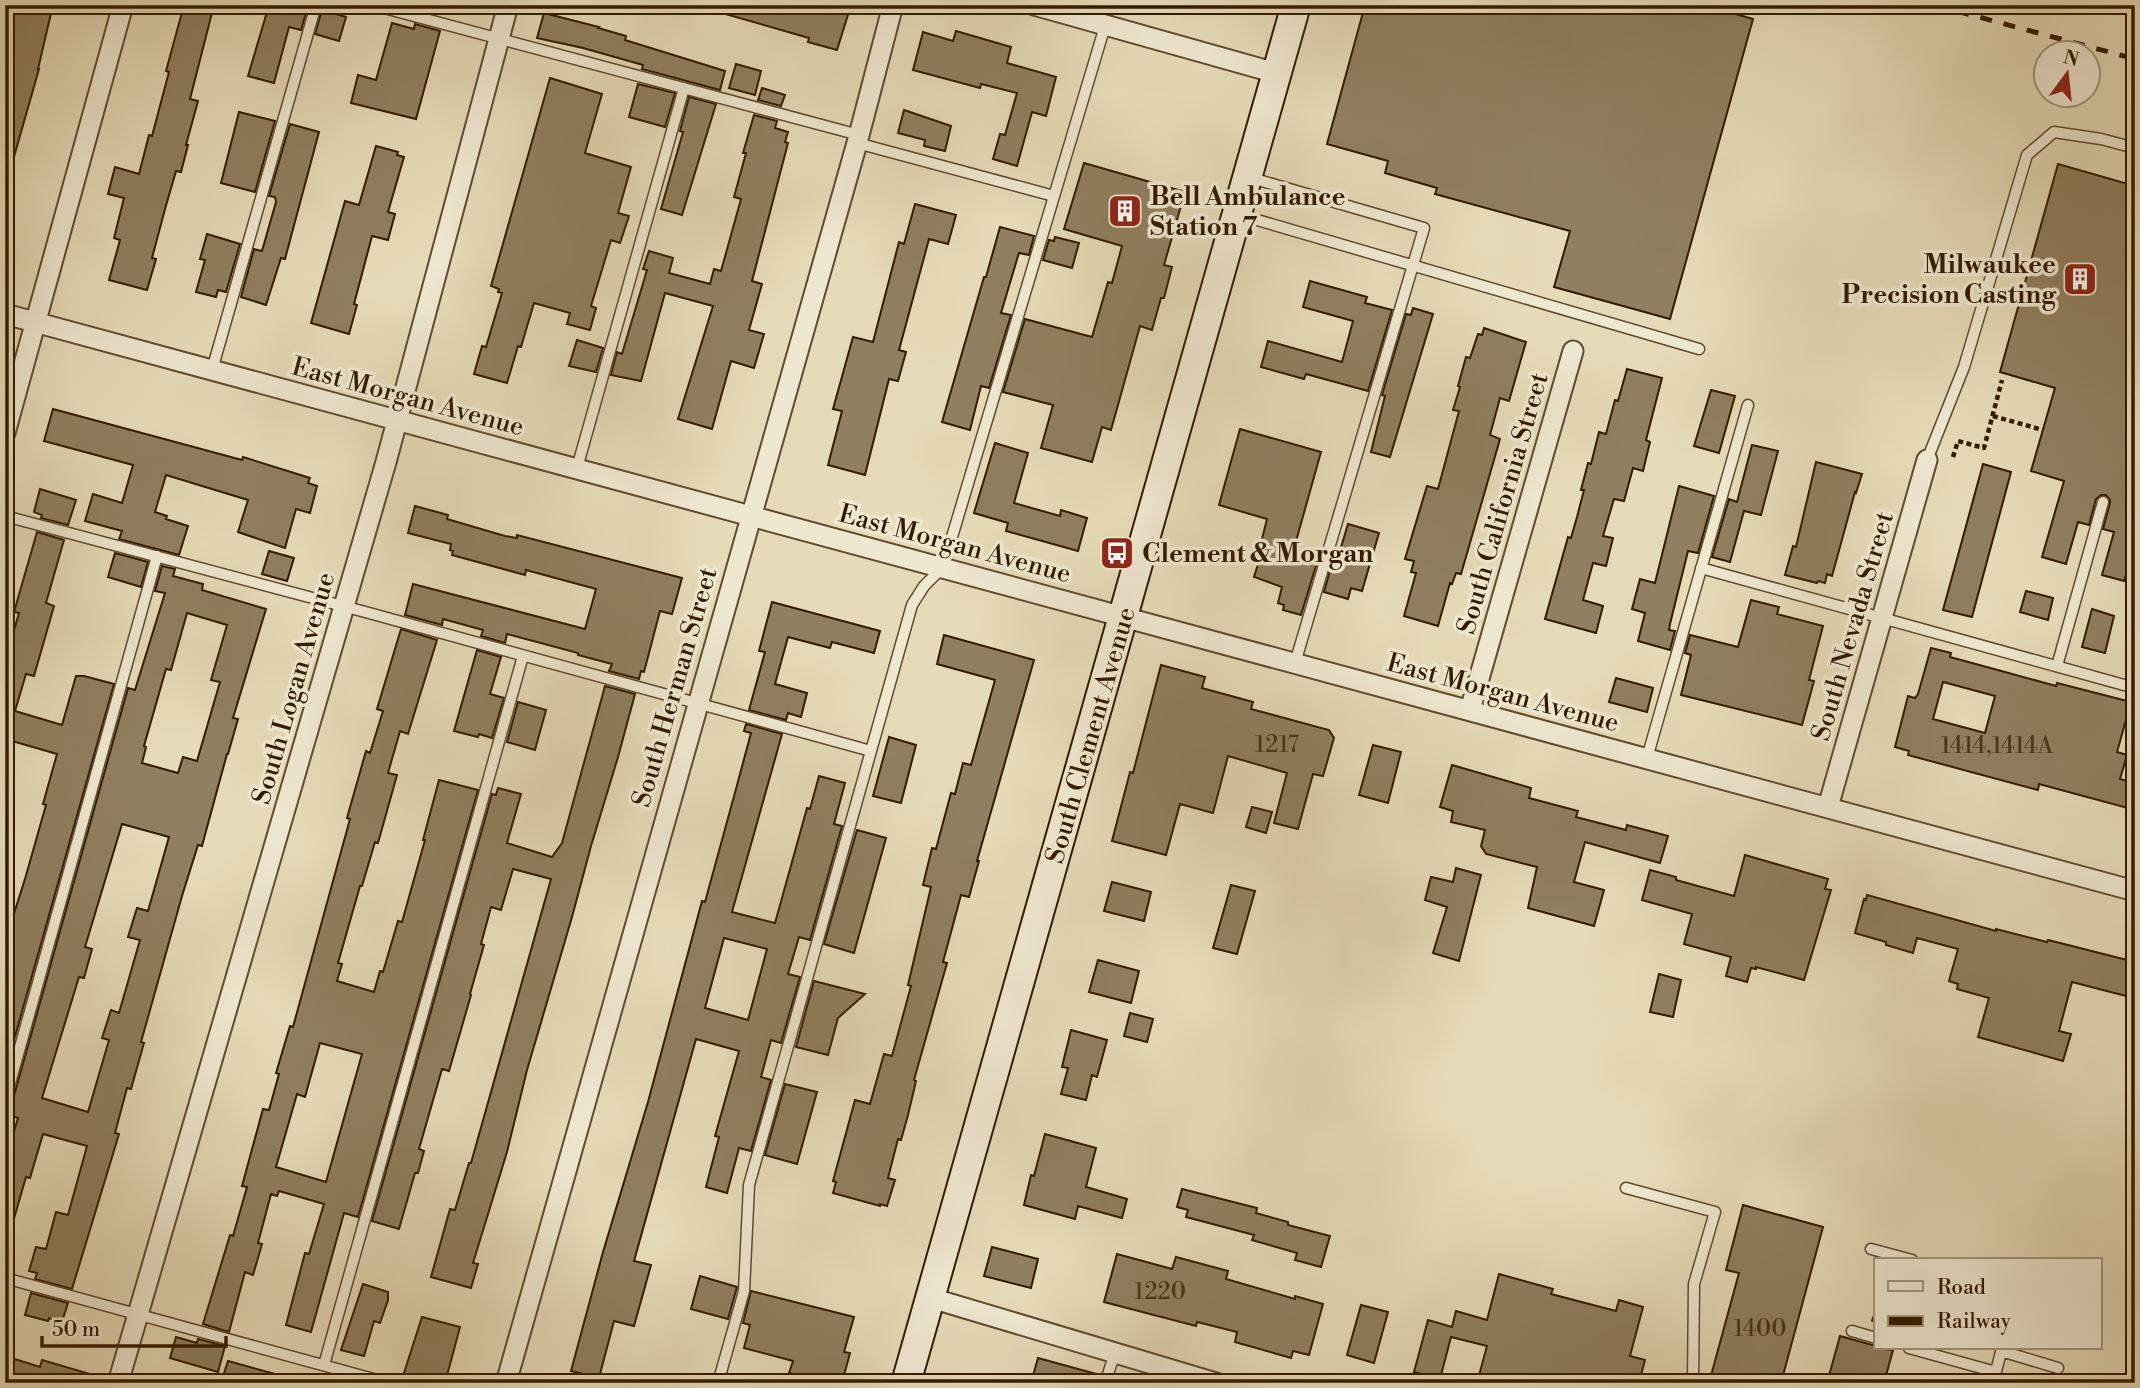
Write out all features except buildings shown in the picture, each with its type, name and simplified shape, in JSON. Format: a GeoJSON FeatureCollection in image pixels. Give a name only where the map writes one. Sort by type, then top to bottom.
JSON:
{"type":"FeatureCollection","features":[{"type":"Feature","properties":{"kind":"street"},"geometry":{"type":"LineString","coordinates":[[5,433],[123,5]]}},
{"type":"Feature","properties":{"kind":"street","name":"South Logan Avenue"},"geometry":{"type":"LineString","coordinates":[[118,1383],[397,420],[508,5]]}},
{"type":"Feature","properties":{"kind":"street","name":"South Herman Street"},"geometry":{"type":"LineString","coordinates":[[506,1383],[858,139],[893,5]]}},
{"type":"Feature","properties":{"kind":"street"},"geometry":{"type":"LineString","coordinates":[[1034,5],[1276,73]]}},
{"type":"Feature","properties":{"kind":"street","name":"South Clement Avenue"},"geometry":{"type":"LineString","coordinates":[[906,1383],[1296,5]]}},
{"type":"Feature","properties":{"kind":"street","name":"East Morgan Avenue"},"geometry":{"type":"LineString","coordinates":[[5,314],[2135,891]]}},
{"type":"Feature","properties":{"kind":"street","name":"South California Street"},"geometry":{"type":"LineString","coordinates":[[1470,710],[1573,351]]}},
{"type":"Feature","properties":{"kind":"street","name":"South Nevada Street"},"geometry":{"type":"LineString","coordinates":[[1828,807],[1927,460]]}},
{"type":"Feature","properties":{"kind":"street"},"geometry":{"type":"LineString","coordinates":[[931,1298],[1216,1383]]}},
{"type":"Feature","properties":{"kind":"lane"},"geometry":{"type":"LineString","coordinates":[[212,370],[316,5]]}},
{"type":"Feature","properties":{"kind":"lane"},"geometry":{"type":"LineString","coordinates":[[373,5],[684,88],[1054,196]]}},
{"type":"Feature","properties":{"kind":"lane"},"geometry":{"type":"LineString","coordinates":[[718,1383],[744,1291],[749,1185],[912,605],[924,586],[943,567],[1105,26]]}},
{"type":"Feature","properties":{"kind":"lane"},"geometry":{"type":"LineString","coordinates":[[578,468],[684,88]]}},
{"type":"Feature","properties":{"kind":"lane"},"geometry":{"type":"LineString","coordinates":[[1927,460],[1964,367],[2027,155],[2054,132],[2101,139],[2135,148]]}},
{"type":"Feature","properties":{"kind":"lane"},"geometry":{"type":"LineString","coordinates":[[1247,176],[1424,228],[1295,663]]}},
{"type":"Feature","properties":{"kind":"lane"},"geometry":{"type":"LineString","coordinates":[[1237,214],[1699,349]]}},
{"type":"Feature","properties":{"kind":"lane"},"geometry":{"type":"LineString","coordinates":[[1647,758],[1748,405]]}},
{"type":"Feature","properties":{"kind":"lane"},"geometry":{"type":"LineString","coordinates":[[2057,666],[2103,502]]}},
{"type":"Feature","properties":{"kind":"lane"},"geometry":{"type":"LineString","coordinates":[[5,516],[871,751]]}},
{"type":"Feature","properties":{"kind":"lane"},"geometry":{"type":"LineString","coordinates":[[5,1101],[157,556]]}},
{"type":"Feature","properties":{"kind":"lane"},"geometry":{"type":"LineString","coordinates":[[1701,568],[2135,688]]}},
{"type":"Feature","properties":{"kind":"lane"},"geometry":{"type":"LineString","coordinates":[[324,1366],[523,656]]}},
{"type":"Feature","properties":{"kind":"lane"},"geometry":{"type":"LineString","coordinates":[[1626,1188],[1715,1212],[1694,1284],[1693,1383]]}},
{"type":"Feature","properties":{"kind":"lane"},"geometry":{"type":"LineString","coordinates":[[1871,1249],[1905,1258]]}},
{"type":"Feature","properties":{"kind":"lane"},"geometry":{"type":"LineString","coordinates":[[5,1278],[388,1383]]}},
{"type":"Feature","properties":{"kind":"lane"},"geometry":{"type":"LineString","coordinates":[[1852,1331],[1874,1337]]}},
{"type":"Feature","properties":{"kind":"lane"},"geometry":{"type":"LineString","coordinates":[[1915,1350],[1995,1378],[2002,1350],[2058,1368]]}},
{"type":"Feature","properties":{"kind":"lane"},"geometry":{"type":"LineString","coordinates":[[1105,1383],[1115,1353]]}},
{"type":"Feature","properties":{"kind":"path"},"geometry":{"type":"LineString","coordinates":[[1953,457],[1958,441],[1984,448],[2002,380]]}},
{"type":"Feature","properties":{"kind":"path"},"geometry":{"type":"LineString","coordinates":[[1993,416],[2043,430]]}},
{"type":"Feature","properties":{"kind":"railway"},"geometry":{"type":"LineString","coordinates":[[1934,5],[2135,59]]}},
{"type":"Feature","properties":{"kind":"place","name":"Bell Ambulance Station 7"},"geometry":{"type":"Point","coordinates":[1125,211]}},
{"type":"Feature","properties":{"kind":"place","name":"Milwaukee Precision Casting"},"geometry":{"type":"Point","coordinates":[2080,279]}},
{"type":"Feature","properties":{"kind":"place","name":"Clement & Morgan"},"geometry":{"type":"Point","coordinates":[1117,553]}}]}
